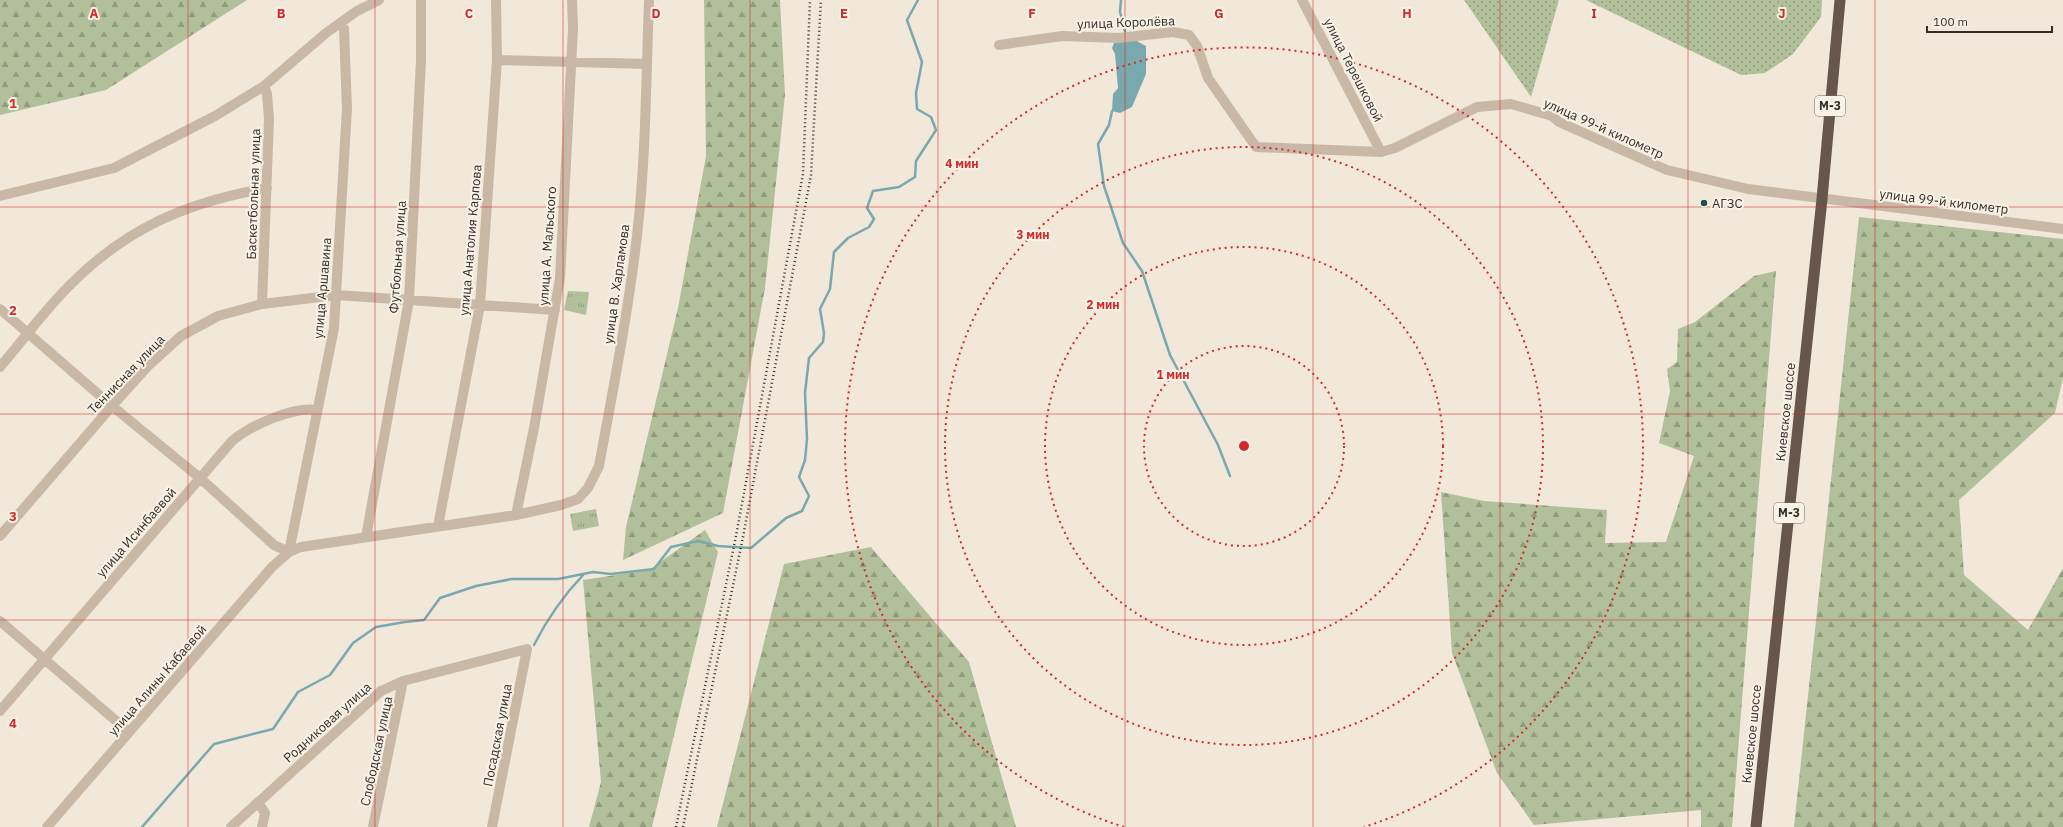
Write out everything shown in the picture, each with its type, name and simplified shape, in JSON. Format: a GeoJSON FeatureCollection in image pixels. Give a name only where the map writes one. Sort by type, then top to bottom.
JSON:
{"type":"FeatureCollection","features":[{"type":"Feature","properties":{"kind":"highway","name":"Киевское шоссе"},"geometry":{"type":"LineString","coordinates":[[1756,827],[1822,199],[1840,0]]}},
{"type":"Feature","properties":{"kind":"street"},"geometry":{"type":"LineString","coordinates":[[0,196],[114,168],[215,116],[264,86],[341,23],[357,12],[380,0]]}},
{"type":"Feature","properties":{"kind":"street","name":"Футбольная улица"},"geometry":{"type":"LineString","coordinates":[[366,537],[409,300],[421,60],[421,0]]}},
{"type":"Feature","properties":{"kind":"street","name":"улица Анатолия Карпова"},"geometry":{"type":"LineString","coordinates":[[438,526],[480,305],[497,60],[496,0]]}},
{"type":"Feature","properties":{"kind":"street","name":"улица А. Мальского"},"geometry":{"type":"LineString","coordinates":[[516,515],[560,278],[573,28],[572,0]]}},
{"type":"Feature","properties":{"kind":"street","name":"улица В. Харламова"},"geometry":{"type":"LineString","coordinates":[[289,552],[301,547],[516,515],[561,505],[578,499],[588,488],[599,466],[625,318],[637,236],[644,150],[649,0]]}},
{"type":"Feature","properties":{"kind":"street","name":"улица Терешковой"},"geometry":{"type":"LineString","coordinates":[[1302,0],[1381,152]]}},
{"type":"Feature","properties":{"kind":"street","name":"улица Аршавина"},"geometry":{"type":"LineString","coordinates":[[289,552],[334,328],[347,109],[344,29],[341,23]]}},
{"type":"Feature","properties":{"kind":"street","name":"улица Королёва"},"geometry":{"type":"LineString","coordinates":[[999,44],[1062,36],[1118,38],[1174,32],[1189,35],[1197,46],[1208,78],[1256,147],[1381,152]]}},
{"type":"Feature","properties":{"kind":"street"},"geometry":{"type":"LineString","coordinates":[[497,60],[647,64]]}},
{"type":"Feature","properties":{"kind":"street","name":"Баскетбольная улица"},"geometry":{"type":"LineString","coordinates":[[262,304],[269,119],[267,94],[264,86]]}},
{"type":"Feature","properties":{"kind":"street","name":"улица 99-й километр"},"geometry":{"type":"LineString","coordinates":[[1381,152],[1395,148],[1477,107],[1511,104],[1552,116],[1559,122],[1667,170],[1778,194],[2063,229]]}},
{"type":"Feature","properties":{"kind":"street"},"geometry":{"type":"LineString","coordinates":[[0,367],[69,286],[109,250],[149,225],[195,205],[234,194],[267,188]]}},
{"type":"Feature","properties":{"kind":"street","name":"Теннисная улица"},"geometry":{"type":"LineString","coordinates":[[0,536],[112,406],[149,366],[181,336],[218,316],[262,304],[337,295],[555,310]]}},
{"type":"Feature","properties":{"kind":"street"},"geometry":{"type":"LineString","coordinates":[[0,309],[112,406],[200,478],[274,545],[289,552]]}},
{"type":"Feature","properties":{"kind":"street","name":"улица Исинбаевой"},"geometry":{"type":"LineString","coordinates":[[0,711],[232,441],[249,429],[294,412],[310,409],[317,410]]}},
{"type":"Feature","properties":{"kind":"street","name":"улица Алины Кабаевой"},"geometry":{"type":"LineString","coordinates":[[47,827],[272,567],[289,552]]}},
{"type":"Feature","properties":{"kind":"street"},"geometry":{"type":"LineString","coordinates":[[0,621],[45,658],[129,732]]}},
{"type":"Feature","properties":{"kind":"street","name":"Родниковая улица"},"geometry":{"type":"LineString","coordinates":[[231,827],[381,691],[403,681],[527,649]]}},
{"type":"Feature","properties":{"kind":"street","name":"Посадская улица"},"geometry":{"type":"LineString","coordinates":[[492,827],[527,649]]}},
{"type":"Feature","properties":{"kind":"street","name":"Слободская улица"},"geometry":{"type":"LineString","coordinates":[[373,827],[403,681]]}},
{"type":"Feature","properties":{"kind":"street"},"geometry":{"type":"LineString","coordinates":[[258,802],[265,813],[262,827]]}},
{"type":"Feature","properties":{"kind":"green space"},"geometry":{"type":"Polygon","coordinates":[[[0,0],[247,0],[106,90],[0,115],[0,0]]]}},
{"type":"Feature","properties":{"kind":"green space"},"geometry":{"type":"Polygon","coordinates":[[[704,0],[780,0],[785,95],[765,288],[723,513],[623,560],[626,527],[678,308],[706,156],[704,0]]]}},
{"type":"Feature","properties":{"kind":"green space"},"geometry":{"type":"Polygon","coordinates":[[[1464,0],[1559,0],[1531,97],[1464,0]]]}},
{"type":"Feature","properties":{"kind":"green space"},"geometry":{"type":"Polygon","coordinates":[[[1586,0],[1822,0],[1821,17],[1793,54],[1765,73],[1741,75],[1586,0]]]}},
{"type":"Feature","properties":{"kind":"green space"},"geometry":{"type":"Polygon","coordinates":[[[1859,217],[2063,239],[2063,378],[2055,413],[1959,500],[1964,575],[2028,630],[2063,568],[2063,827],[1794,827],[1859,217]]]}},
{"type":"Feature","properties":{"kind":"green space"},"geometry":{"type":"Polygon","coordinates":[[[1776,271],[1732,827],[1701,827],[1701,810],[1534,825],[1497,773],[1452,653],[1441,492],[1484,501],[1607,510],[1605,543],[1666,542],[1694,456],[1659,443],[1670,391],[1667,369],[1677,362],[1678,329],[1695,322],[1754,276],[1776,271]]]}},
{"type":"Feature","properties":{"kind":"green space"},"geometry":{"type":"Polygon","coordinates":[[[568,291],[589,292],[586,315],[564,310],[568,291]]]}},
{"type":"Feature","properties":{"kind":"green space"},"geometry":{"type":"Polygon","coordinates":[[[596,509],[599,526],[573,531],[570,514],[596,509]]]}},
{"type":"Feature","properties":{"kind":"green space"},"geometry":{"type":"Polygon","coordinates":[[[705,530],[718,552],[652,827],[589,827],[601,782],[583,580],[649,570],[705,530]]]}},
{"type":"Feature","properties":{"kind":"green space"},"geometry":{"type":"Polygon","coordinates":[[[871,547],[969,662],[1016,827],[717,827],[784,564],[871,547]]]}},
{"type":"Feature","properties":{"kind":"water"},"geometry":{"type":"Polygon","coordinates":[[[1135,40],[1146,46],[1146,74],[1132,107],[1120,113],[1112,111],[1113,94],[1118,88],[1115,54],[1112,48],[1114,43],[1135,40]]]}},
{"type":"Feature","properties":{"kind":"waterway"},"geometry":{"type":"LineString","coordinates":[[142,827],[214,744],[273,729],[298,692],[330,675],[353,643],[376,627],[424,620],[440,598],[476,586],[512,579],[558,579],[593,572],[611,574],[654,569],[671,547],[698,541],[718,546],[751,548],[786,518],[802,511],[809,496],[799,477],[805,460],[807,439],[805,393],[809,358],[823,342],[824,333],[820,309],[830,289],[834,252],[848,238],[869,227],[874,219],[867,208],[873,191],[899,187],[915,177],[916,161],[936,130],[931,117],[917,109],[916,93],[922,62],[907,20],[918,0]]}},
{"type":"Feature","properties":{"kind":"waterway"},"geometry":{"type":"LineString","coordinates":[[1121,0],[1120,12],[1126,35]]}},
{"type":"Feature","properties":{"kind":"waterway"},"geometry":{"type":"LineString","coordinates":[[1112,111],[1109,125],[1098,144],[1104,186],[1123,243],[1142,271],[1170,355],[1218,445],[1230,476]]}},
{"type":"Feature","properties":{"kind":"waterway"},"geometry":{"type":"LineString","coordinates":[[534,645],[556,608],[584,574]]}},
{"type":"Feature","properties":{"kind":"railway"},"geometry":{"type":"LineString","coordinates":[[676,827],[736,536],[803,174],[810,0]]}},
{"type":"Feature","properties":{"kind":"railway"},"geometry":{"type":"LineString","coordinates":[[683,827],[743,537],[811,175],[821,0]]}},
{"type":"Feature","properties":{"kind":"place","name":"АГЗС"},"geometry":{"type":"Point","coordinates":[1704,203]}}]}
